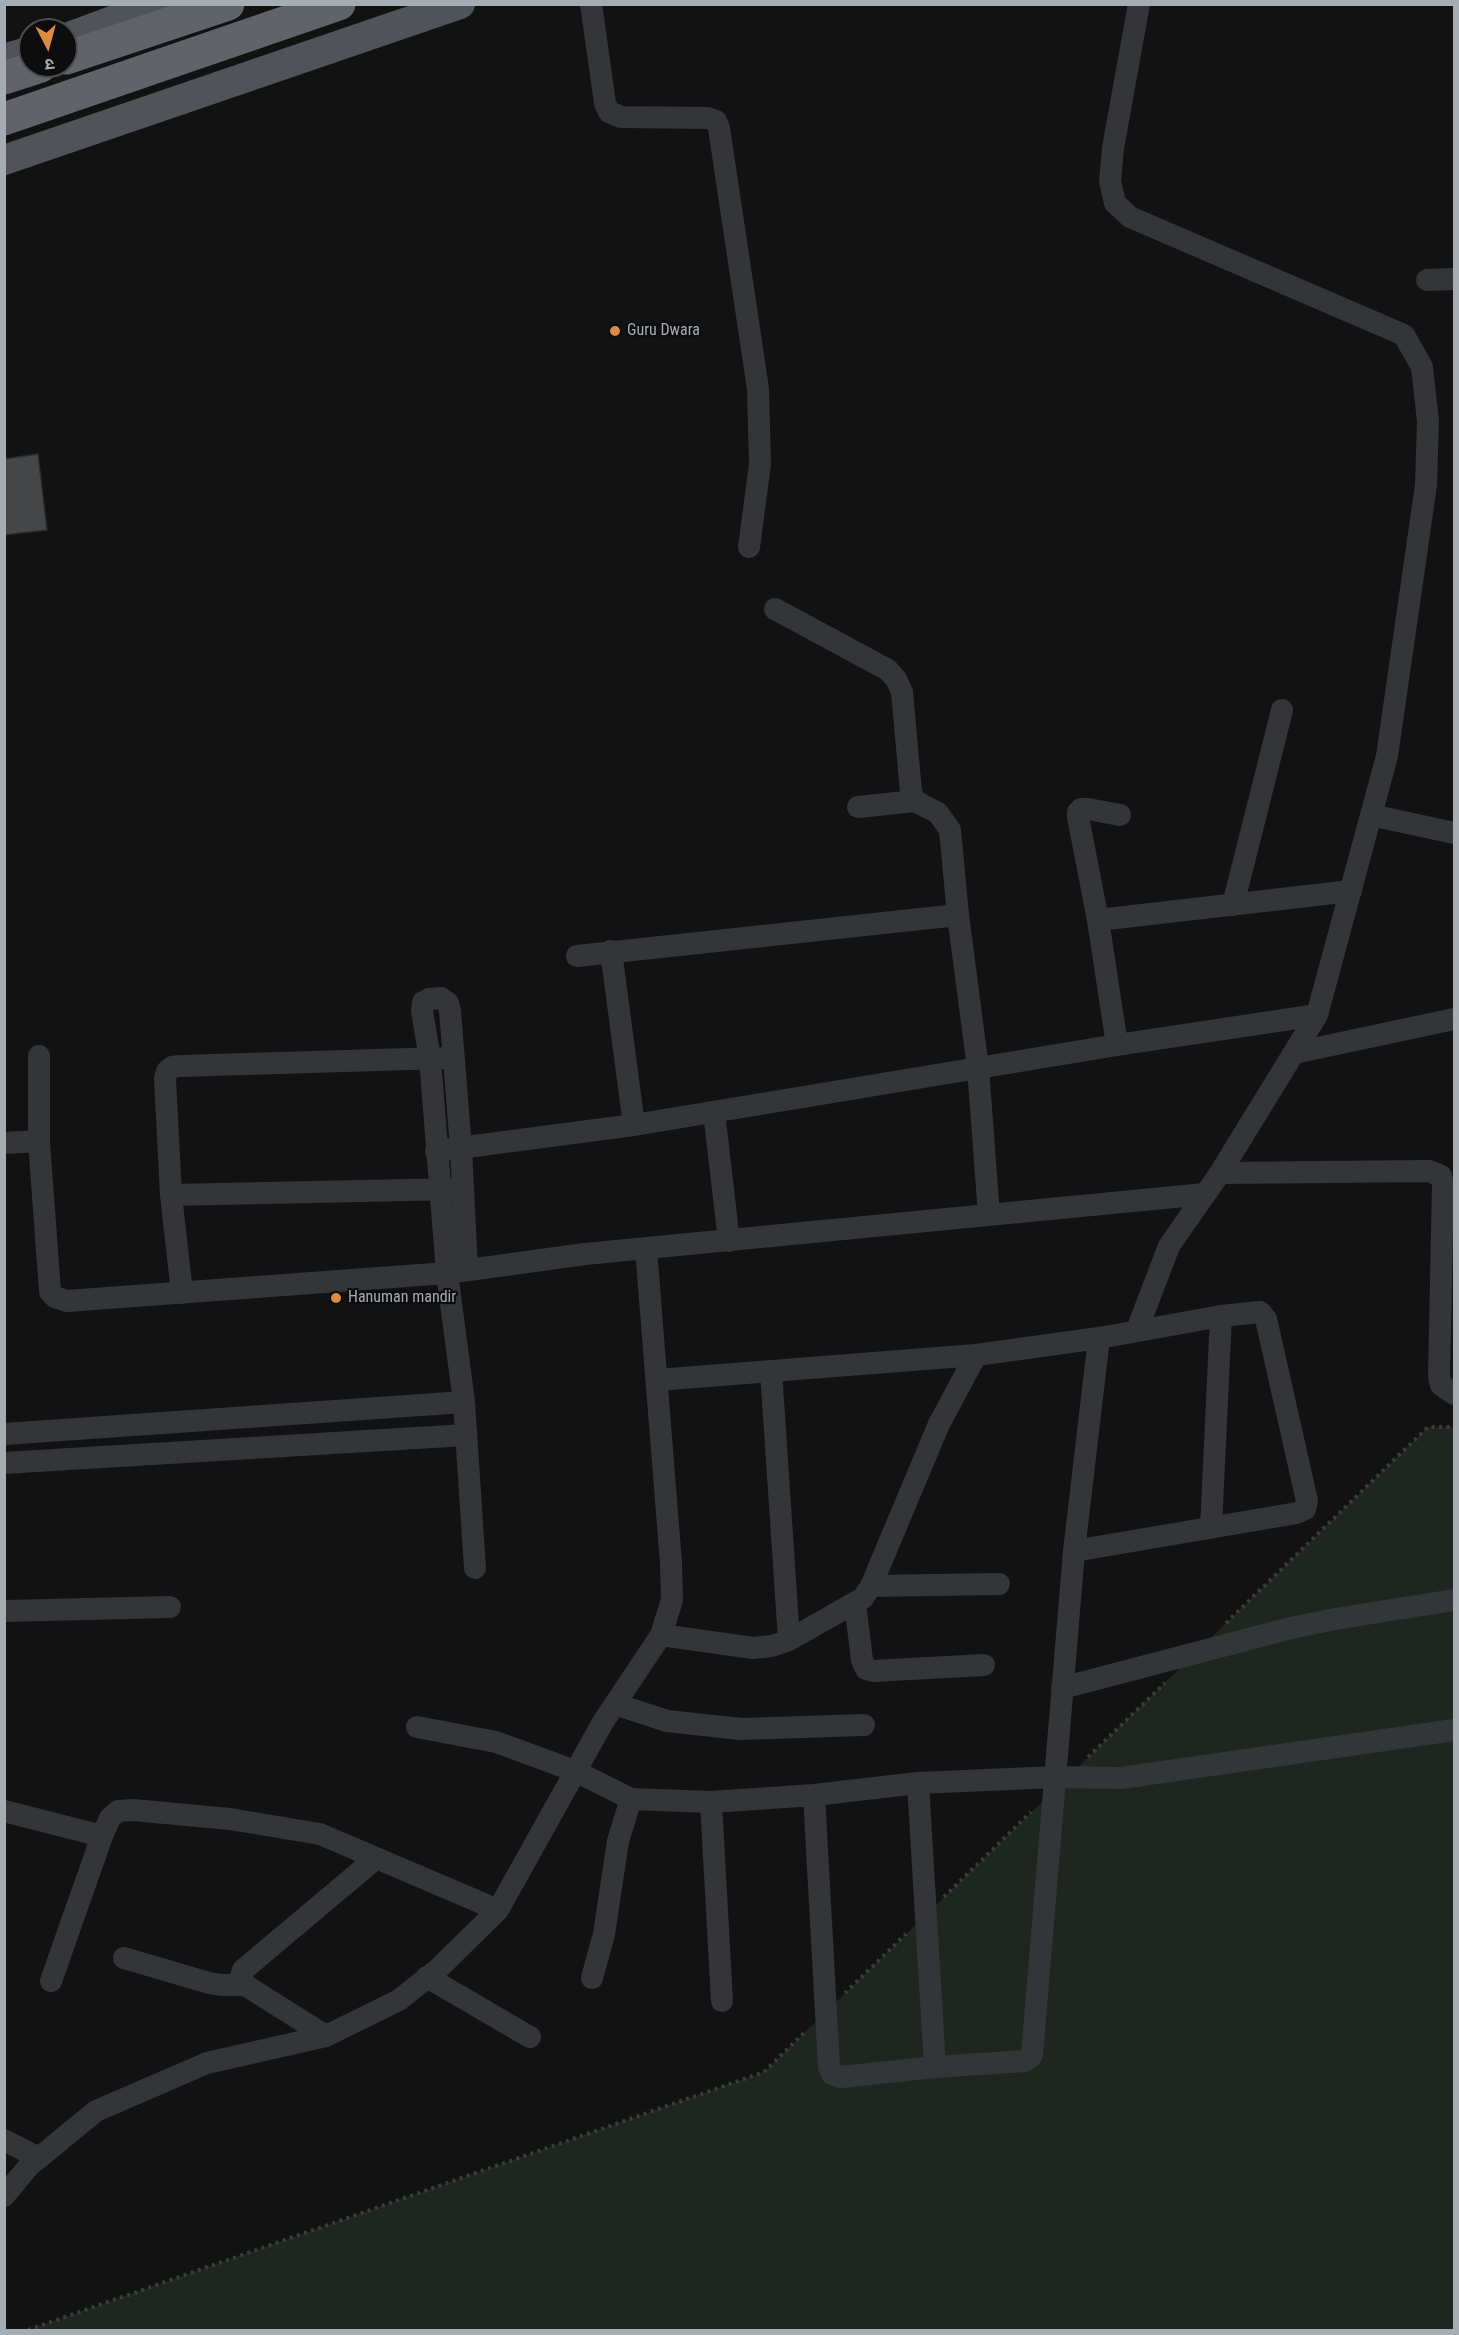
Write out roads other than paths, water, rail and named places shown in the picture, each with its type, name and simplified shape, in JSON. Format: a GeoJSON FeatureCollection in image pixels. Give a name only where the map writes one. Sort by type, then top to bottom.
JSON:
{"type":"FeatureCollection","features":[{"type":"Feature","properties":{"kind":"highway"},"geometry":{"type":"LineString","coordinates":[[78,54],[228,4]]}},
{"type":"Feature","properties":{"kind":"highway"},"geometry":{"type":"LineString","coordinates":[[4,119],[339,4]]}},
{"type":"Feature","properties":{"kind":"main road"},"geometry":{"type":"LineString","coordinates":[[78,34],[158,4]]}},
{"type":"Feature","properties":{"kind":"main road"},"geometry":{"type":"LineString","coordinates":[[4,160],[460,4]]}},
{"type":"Feature","properties":{"kind":"street"},"geometry":{"type":"LineString","coordinates":[[591,4],[605,103],[609,112],[621,117],[708,118],[716,121],[719,128],[758,390],[760,464],[749,547]]}},
{"type":"Feature","properties":{"kind":"street"},"geometry":{"type":"LineString","coordinates":[[1137,1330],[1169,1246],[1220,1173],[1317,1015],[1387,756],[1426,485],[1428,421],[1422,367],[1404,335],[1130,216],[1115,203],[1110,181],[1113,148],[1139,4]]}},
{"type":"Feature","properties":{"kind":"street"},"geometry":{"type":"LineString","coordinates":[[1427,280],[1455,279]]}},
{"type":"Feature","properties":{"kind":"street"},"geometry":{"type":"LineString","coordinates":[[776,609],[888,670],[896,679],[902,692],[911,792],[915,801]]}},
{"type":"Feature","properties":{"kind":"street"},"geometry":{"type":"LineString","coordinates":[[1233,905],[1282,710]]}},
{"type":"Feature","properties":{"kind":"street"},"geometry":{"type":"LineString","coordinates":[[858,807],[915,801],[938,813],[950,830],[958,915],[978,1068],[989,1215]]}},
{"type":"Feature","properties":{"kind":"street"},"geometry":{"type":"LineString","coordinates":[[1117,1045],[1098,920],[1078,812],[1088,809],[1120,816]]}},
{"type":"Feature","properties":{"kind":"street"},"geometry":{"type":"LineString","coordinates":[[1371,815],[1455,833]]}},
{"type":"Feature","properties":{"kind":"street"},"geometry":{"type":"LineString","coordinates":[[1098,920],[1351,891]]}},
{"type":"Feature","properties":{"kind":"street"},"geometry":{"type":"LineString","coordinates":[[577,956],[958,915]]}},
{"type":"Feature","properties":{"kind":"street"},"geometry":{"type":"LineString","coordinates":[[611,951],[634,1125]]}},
{"type":"Feature","properties":{"kind":"street"},"geometry":{"type":"LineString","coordinates":[[457,1271],[440,1190],[430,1059],[422,1011],[423,1002],[441,998],[447,1003],[454,1056],[461,1148],[463,1188],[457,1271],[475,1568]]}},
{"type":"Feature","properties":{"kind":"street"},"geometry":{"type":"LineString","coordinates":[[436,1151],[634,1125],[1117,1045],[1317,1015]]}},
{"type":"Feature","properties":{"kind":"street"},"geometry":{"type":"LineString","coordinates":[[1293,1053],[1455,1019]]}},
{"type":"Feature","properties":{"kind":"street"},"geometry":{"type":"LineString","coordinates":[[39,1056],[39,1141],[50,1292],[55,1297],[67,1301],[457,1271],[585,1254],[1205,1194]]}},
{"type":"Feature","properties":{"kind":"street"},"geometry":{"type":"LineString","coordinates":[[182,1293],[171,1195],[165,1079],[167,1071],[172,1067],[430,1059],[454,1056]]}},
{"type":"Feature","properties":{"kind":"street"},"geometry":{"type":"LineString","coordinates":[[714,1112],[729,1241]]}},
{"type":"Feature","properties":{"kind":"street"},"geometry":{"type":"LineString","coordinates":[[4,1143],[39,1141]]}},
{"type":"Feature","properties":{"kind":"street"},"geometry":{"type":"LineString","coordinates":[[1220,1173],[1429,1171],[1441,1176],[1443,1184],[1439,1377],[1441,1385],[1455,1394]]}},
{"type":"Feature","properties":{"kind":"street"},"geometry":{"type":"LineString","coordinates":[[171,1195],[463,1188]]}},
{"type":"Feature","properties":{"kind":"street"},"geometry":{"type":"LineString","coordinates":[[4,2196],[29,2166],[96,2111],[207,2063],[326,2036],[399,2000],[427,1977],[498,1910],[575,1771],[615,1704],[661,1635],[672,1600],[646,1249]]}},
{"type":"Feature","properties":{"kind":"street"},"geometry":{"type":"LineString","coordinates":[[657,1380],[976,1355],[1099,1338],[1221,1316],[1260,1312],[1266,1319],[1307,1501],[1305,1509],[1297,1513],[1074,1551]]}},
{"type":"Feature","properties":{"kind":"street"},"geometry":{"type":"LineString","coordinates":[[1211,1528],[1221,1316]]}},
{"type":"Feature","properties":{"kind":"street"},"geometry":{"type":"LineString","coordinates":[[814,1795],[829,2067],[832,2074],[841,2077],[935,2067],[1025,2061],[1032,2055],[1074,1551],[1099,1338]]}},
{"type":"Feature","properties":{"kind":"street"},"geometry":{"type":"LineString","coordinates":[[661,1635],[753,1648],[772,1646],[789,1640],[863,1598],[871,1586],[939,1424],[976,1355]]}},
{"type":"Feature","properties":{"kind":"street"},"geometry":{"type":"LineString","coordinates":[[771,1371],[789,1640]]}},
{"type":"Feature","properties":{"kind":"street"},"geometry":{"type":"LineString","coordinates":[[4,1434],[464,1402]]}},
{"type":"Feature","properties":{"kind":"street"},"geometry":{"type":"LineString","coordinates":[[4,1463],[466,1435]]}},
{"type":"Feature","properties":{"kind":"street"},"geometry":{"type":"LineString","coordinates":[[871,1586],[999,1584]]}},
{"type":"Feature","properties":{"kind":"street"},"geometry":{"type":"LineString","coordinates":[[1062,1688],[1290,1628],[1335,1618],[1455,1600]]}},
{"type":"Feature","properties":{"kind":"street"},"geometry":{"type":"LineString","coordinates":[[855,1604],[862,1660],[866,1669],[873,1671],[984,1665]]}},
{"type":"Feature","properties":{"kind":"street"},"geometry":{"type":"LineString","coordinates":[[4,1611],[170,1607]]}},
{"type":"Feature","properties":{"kind":"street"},"geometry":{"type":"LineString","coordinates":[[615,1704],[668,1721],[741,1729],[864,1725]]}},
{"type":"Feature","properties":{"kind":"street"},"geometry":{"type":"LineString","coordinates":[[417,1727],[496,1742],[575,1771],[631,1799],[711,1802],[814,1795],[918,1783],[1055,1777],[1122,1778],[1455,1730]]}},
{"type":"Feature","properties":{"kind":"street"},"geometry":{"type":"LineString","coordinates":[[918,1783],[935,2067]]}},
{"type":"Feature","properties":{"kind":"street"},"geometry":{"type":"LineString","coordinates":[[592,1978],[604,1934],[618,1841],[631,1799]]}},
{"type":"Feature","properties":{"kind":"street"},"geometry":{"type":"LineString","coordinates":[[711,1802],[722,2001]]}},
{"type":"Feature","properties":{"kind":"street"},"geometry":{"type":"LineString","coordinates":[[51,1981],[102,1836],[110,1818],[118,1811],[133,1810],[230,1819],[313,1833],[498,1910]]}},
{"type":"Feature","properties":{"kind":"street"},"geometry":{"type":"LineString","coordinates":[[4,1811],[102,1836]]}},
{"type":"Feature","properties":{"kind":"street"},"geometry":{"type":"LineString","coordinates":[[245,1985],[241,1976],[243,1970],[375,1859]]}},
{"type":"Feature","properties":{"kind":"street"},"geometry":{"type":"LineString","coordinates":[[124,1958],[215,1984],[245,1985],[326,2036]]}},
{"type":"Feature","properties":{"kind":"street"},"geometry":{"type":"LineString","coordinates":[[427,1977],[530,2037]]}},
{"type":"Feature","properties":{"kind":"street"},"geometry":{"type":"LineString","coordinates":[[4,2140],[39,2158]]}},
{"type":"Feature","properties":{"kind":"place","name":"Guru Dwara"},"geometry":{"type":"Point","coordinates":[615,331]}},
{"type":"Feature","properties":{"kind":"place","name":"Hanuman mandir"},"geometry":{"type":"Point","coordinates":[336,1298]}}]}
